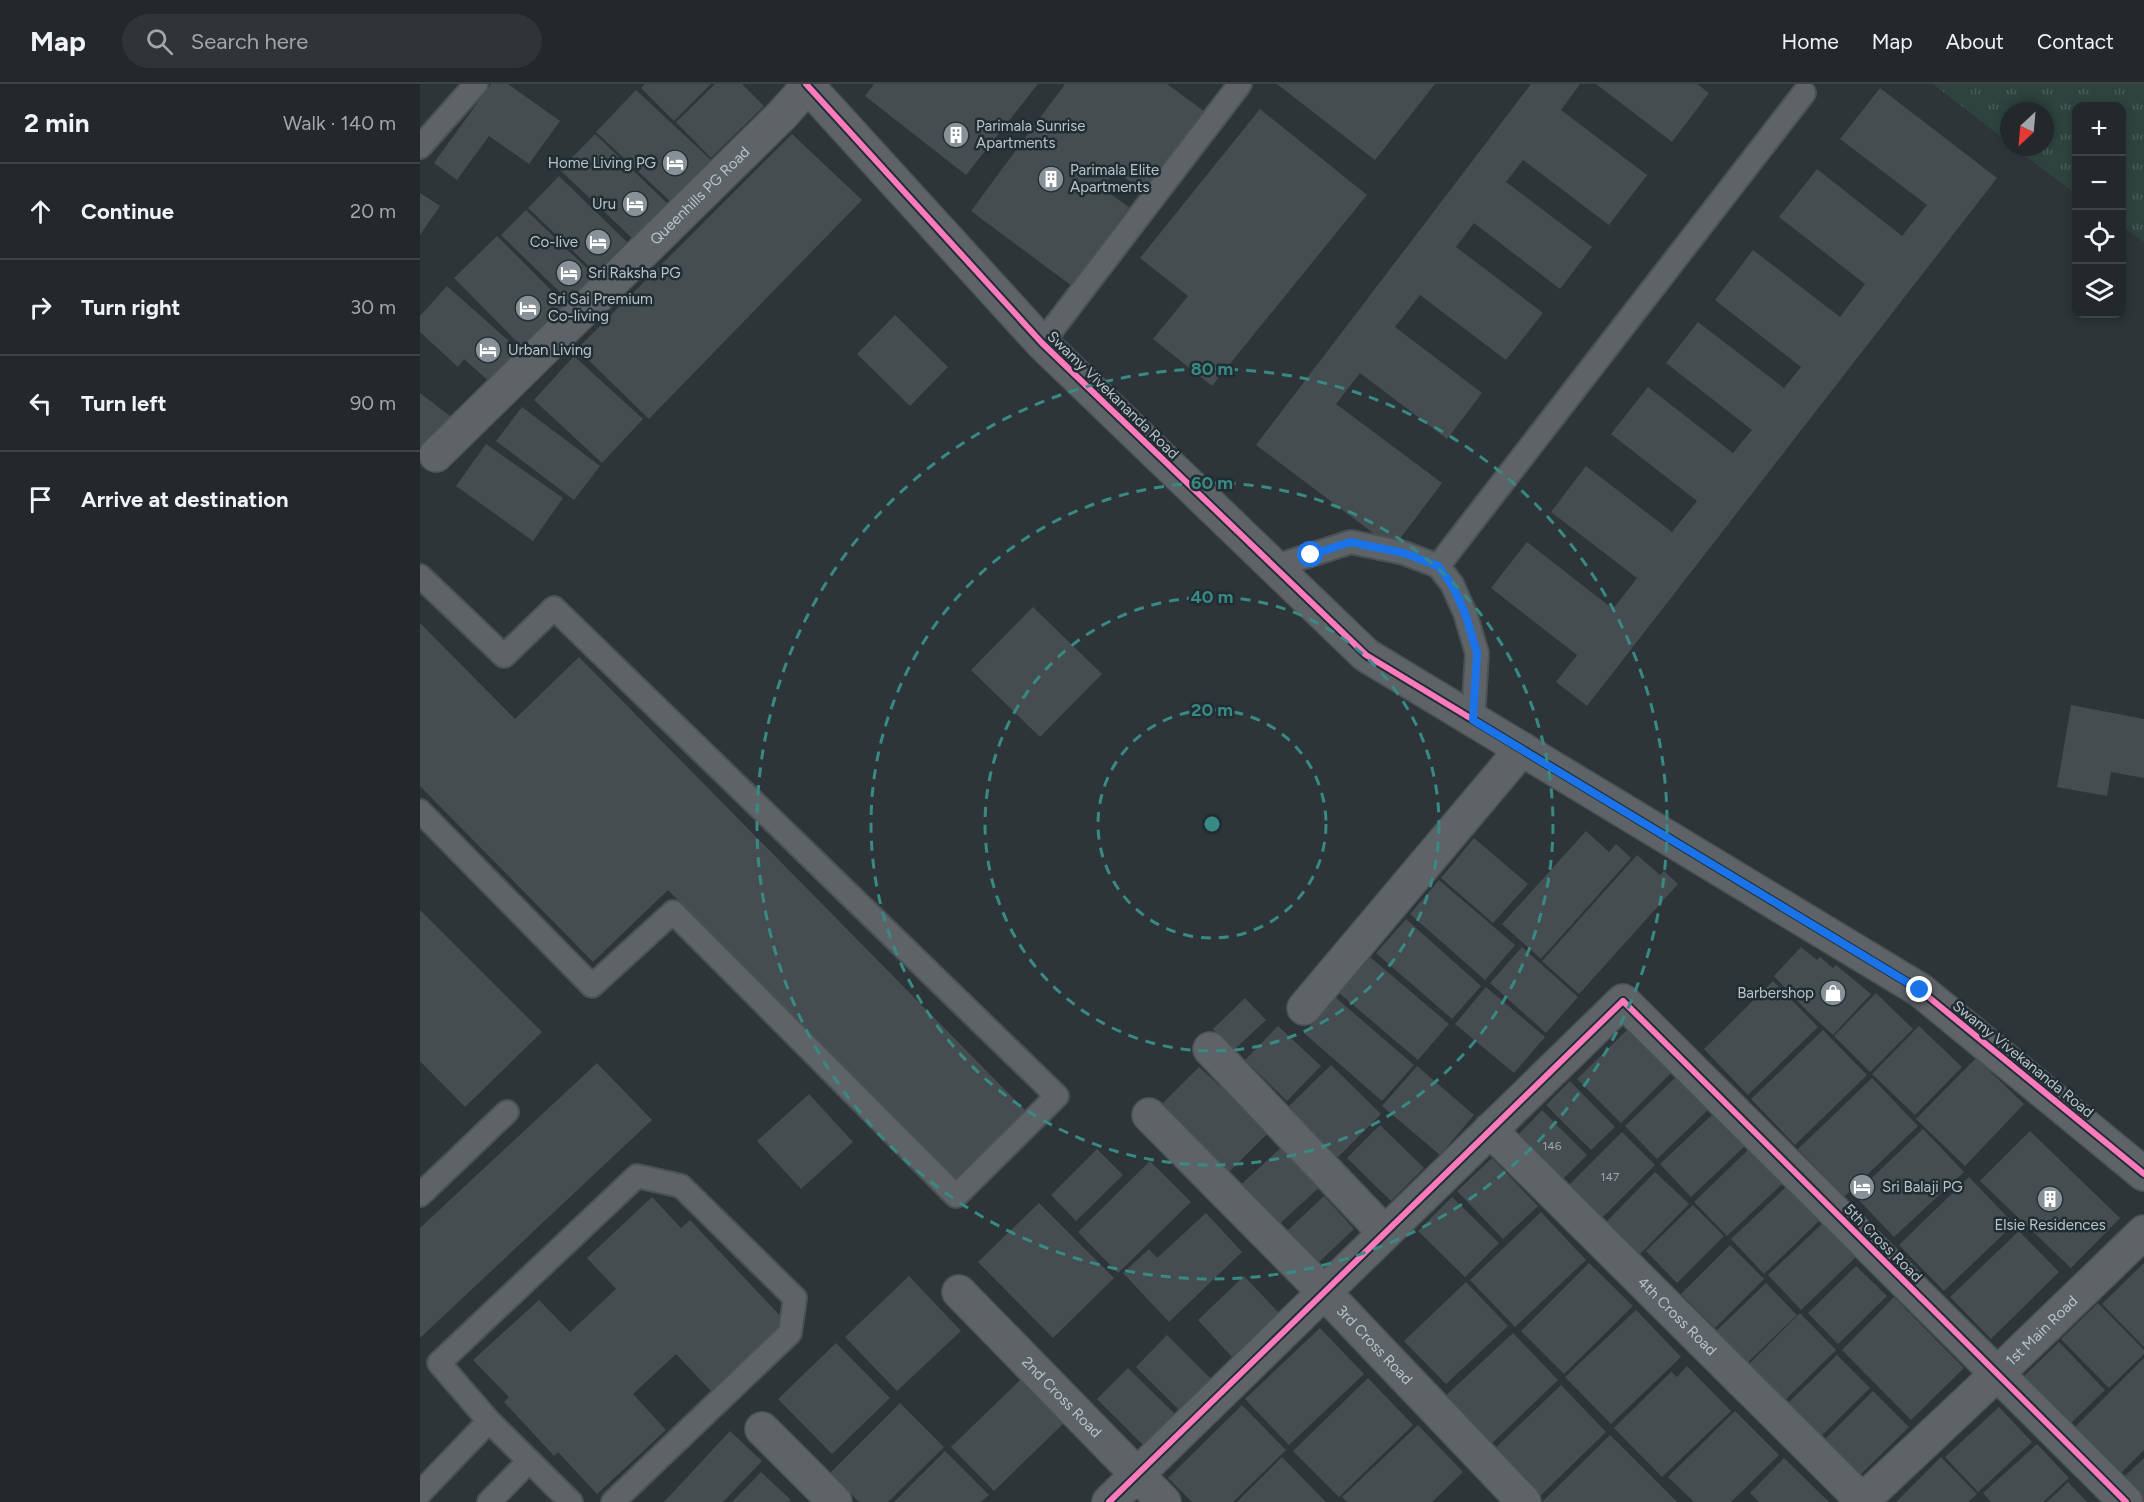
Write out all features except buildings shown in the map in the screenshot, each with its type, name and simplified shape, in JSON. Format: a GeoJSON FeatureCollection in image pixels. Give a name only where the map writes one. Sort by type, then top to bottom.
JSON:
{"type":"FeatureCollection","features":[{"type":"Feature","properties":{"kind":"street","name":"Swamy Vivekananda Road"},"geometry":{"type":"LineString","coordinates":[[807,85],[1042,343],[1366,655],[1920,990],[2144,1174]]}},
{"type":"Feature","properties":{"kind":"street","name":"Queenhills PG Road"},"geometry":{"type":"LineString","coordinates":[[436,455],[782,115],[807,85]]}},
{"type":"Feature","properties":{"kind":"street"},"geometry":{"type":"LineString","coordinates":[[1304,1008],[1522,749]]}},
{"type":"Feature","properties":{"kind":"street","name":"5th Cross Road"},"geometry":{"type":"LineString","coordinates":[[1490,1130],[1623,1001],[2126,1502]]}},
{"type":"Feature","properties":{"kind":"street"},"geometry":{"type":"LineString","coordinates":[[1210,1049],[1385,1233]]}},
{"type":"Feature","properties":{"kind":"street","name":"3rd Cross Road"},"geometry":{"type":"LineString","coordinates":[[1149,1115],[1324,1292],[1524,1502]]}},
{"type":"Feature","properties":{"kind":"street"},"geometry":{"type":"LineString","coordinates":[[1109,1502],[1490,1130]]}},
{"type":"Feature","properties":{"kind":"street","name":"4th Cross Road"},"geometry":{"type":"LineString","coordinates":[[1490,1130],[1863,1501]]}},
{"type":"Feature","properties":{"kind":"street","name":"1st Main Road"},"geometry":{"type":"LineString","coordinates":[[1863,1501],[2144,1232]]}},
{"type":"Feature","properties":{"kind":"street","name":"2nd Cross Road"},"geometry":{"type":"LineString","coordinates":[[959,1292],[1164,1502]]}},
{"type":"Feature","properties":{"kind":"street"},"geometry":{"type":"LineString","coordinates":[[762,1429],[835,1502]]}},
{"type":"Feature","properties":{"kind":"lane"},"geometry":{"type":"LineString","coordinates":[[420,147],[476,84]]}},
{"type":"Feature","properties":{"kind":"lane"},"geometry":{"type":"LineString","coordinates":[[1042,343],[1240,84]]}},
{"type":"Feature","properties":{"kind":"lane"},"geometry":{"type":"LineString","coordinates":[[1438,566],[1804,93]]}},
{"type":"Feature","properties":{"kind":"lane"},"geometry":{"type":"LineString","coordinates":[[1273,567],[1350,542],[1404,553],[1438,566],[1452,585],[1465,613],[1477,653],[1473,720]]}},
{"type":"Feature","properties":{"kind":"lane"},"geometry":{"type":"LineString","coordinates":[[420,576],[504,656],[554,608],[1057,1096],[956,1196],[673,912],[592,986],[420,811]]}},
{"type":"Feature","properties":{"kind":"lane"},"geometry":{"type":"LineString","coordinates":[[420,1195],[507,1112]]}},
{"type":"Feature","properties":{"kind":"lane"},"geometry":{"type":"LineString","coordinates":[[571,1502],[489,1421],[439,1363],[637,1176],[681,1186],[795,1298],[790,1333],[613,1502]]}},
{"type":"Feature","properties":{"kind":"lane"},"geometry":{"type":"LineString","coordinates":[[420,1494],[489,1421]]}},
{"type":"Feature","properties":{"kind":"lane"},"geometry":{"type":"LineString","coordinates":[[489,1502],[529,1461]]}},
{"type":"Feature","properties":{"kind":"green space"},"geometry":{"type":"Polygon","coordinates":[[[1933,84],[2144,84],[2144,242],[2126,229],[2126,102],[2072,102],[2072,191],[2026,156],[2054,156],[2054,102],[2000,102],[2000,136],[1933,84]]]}},
{"type":"Feature","properties":{"kind":"cycle path"},"geometry":{"type":"LineString","coordinates":[[806,84],[1042,343],[1366,655],[1920,990],[2144,1174]]}},
{"type":"Feature","properties":{"kind":"cycle path"},"geometry":{"type":"LineString","coordinates":[[1109,1502],[1623,1001],[2126,1502]]}},
{"type":"Feature","properties":{"kind":"place","name":"Parimala Sunrise Apartments"},"geometry":{"type":"Point","coordinates":[956,135]}},
{"type":"Feature","properties":{"kind":"place","name":"Home Living PG"},"geometry":{"type":"Point","coordinates":[675,163]}},
{"type":"Feature","properties":{"kind":"place","name":"Parimala Elite Apartments"},"geometry":{"type":"Point","coordinates":[1051,179]}},
{"type":"Feature","properties":{"kind":"place","name":"Uru"},"geometry":{"type":"Point","coordinates":[635,204]}},
{"type":"Feature","properties":{"kind":"place","name":"Co-live"},"geometry":{"type":"Point","coordinates":[598,242]}},
{"type":"Feature","properties":{"kind":"place","name":"Sri Raksha PG"},"geometry":{"type":"Point","coordinates":[569,273]}},
{"type":"Feature","properties":{"kind":"place","name":"Sri Sai Premium Co-living"},"geometry":{"type":"Point","coordinates":[528,308]}},
{"type":"Feature","properties":{"kind":"place","name":"Urban Living"},"geometry":{"type":"Point","coordinates":[488,350]}},
{"type":"Feature","properties":{"kind":"place","name":"Barbershop"},"geometry":{"type":"Point","coordinates":[1833,993]}},
{"type":"Feature","properties":{"kind":"place","name":"Sri Balaji PG"},"geometry":{"type":"Point","coordinates":[1862,1187]}},
{"type":"Feature","properties":{"kind":"place","name":"Elsie Residences"},"geometry":{"type":"Point","coordinates":[2050,1199]}},
{"type":"Feature","properties":{"kind":"route"},"geometry":{"type":"LineString","coordinates":[[1311,555],[1350,542],[1404,553],[1438,566],[1452,585],[1465,613],[1477,653],[1473,720],[1920,990]]}}]}
